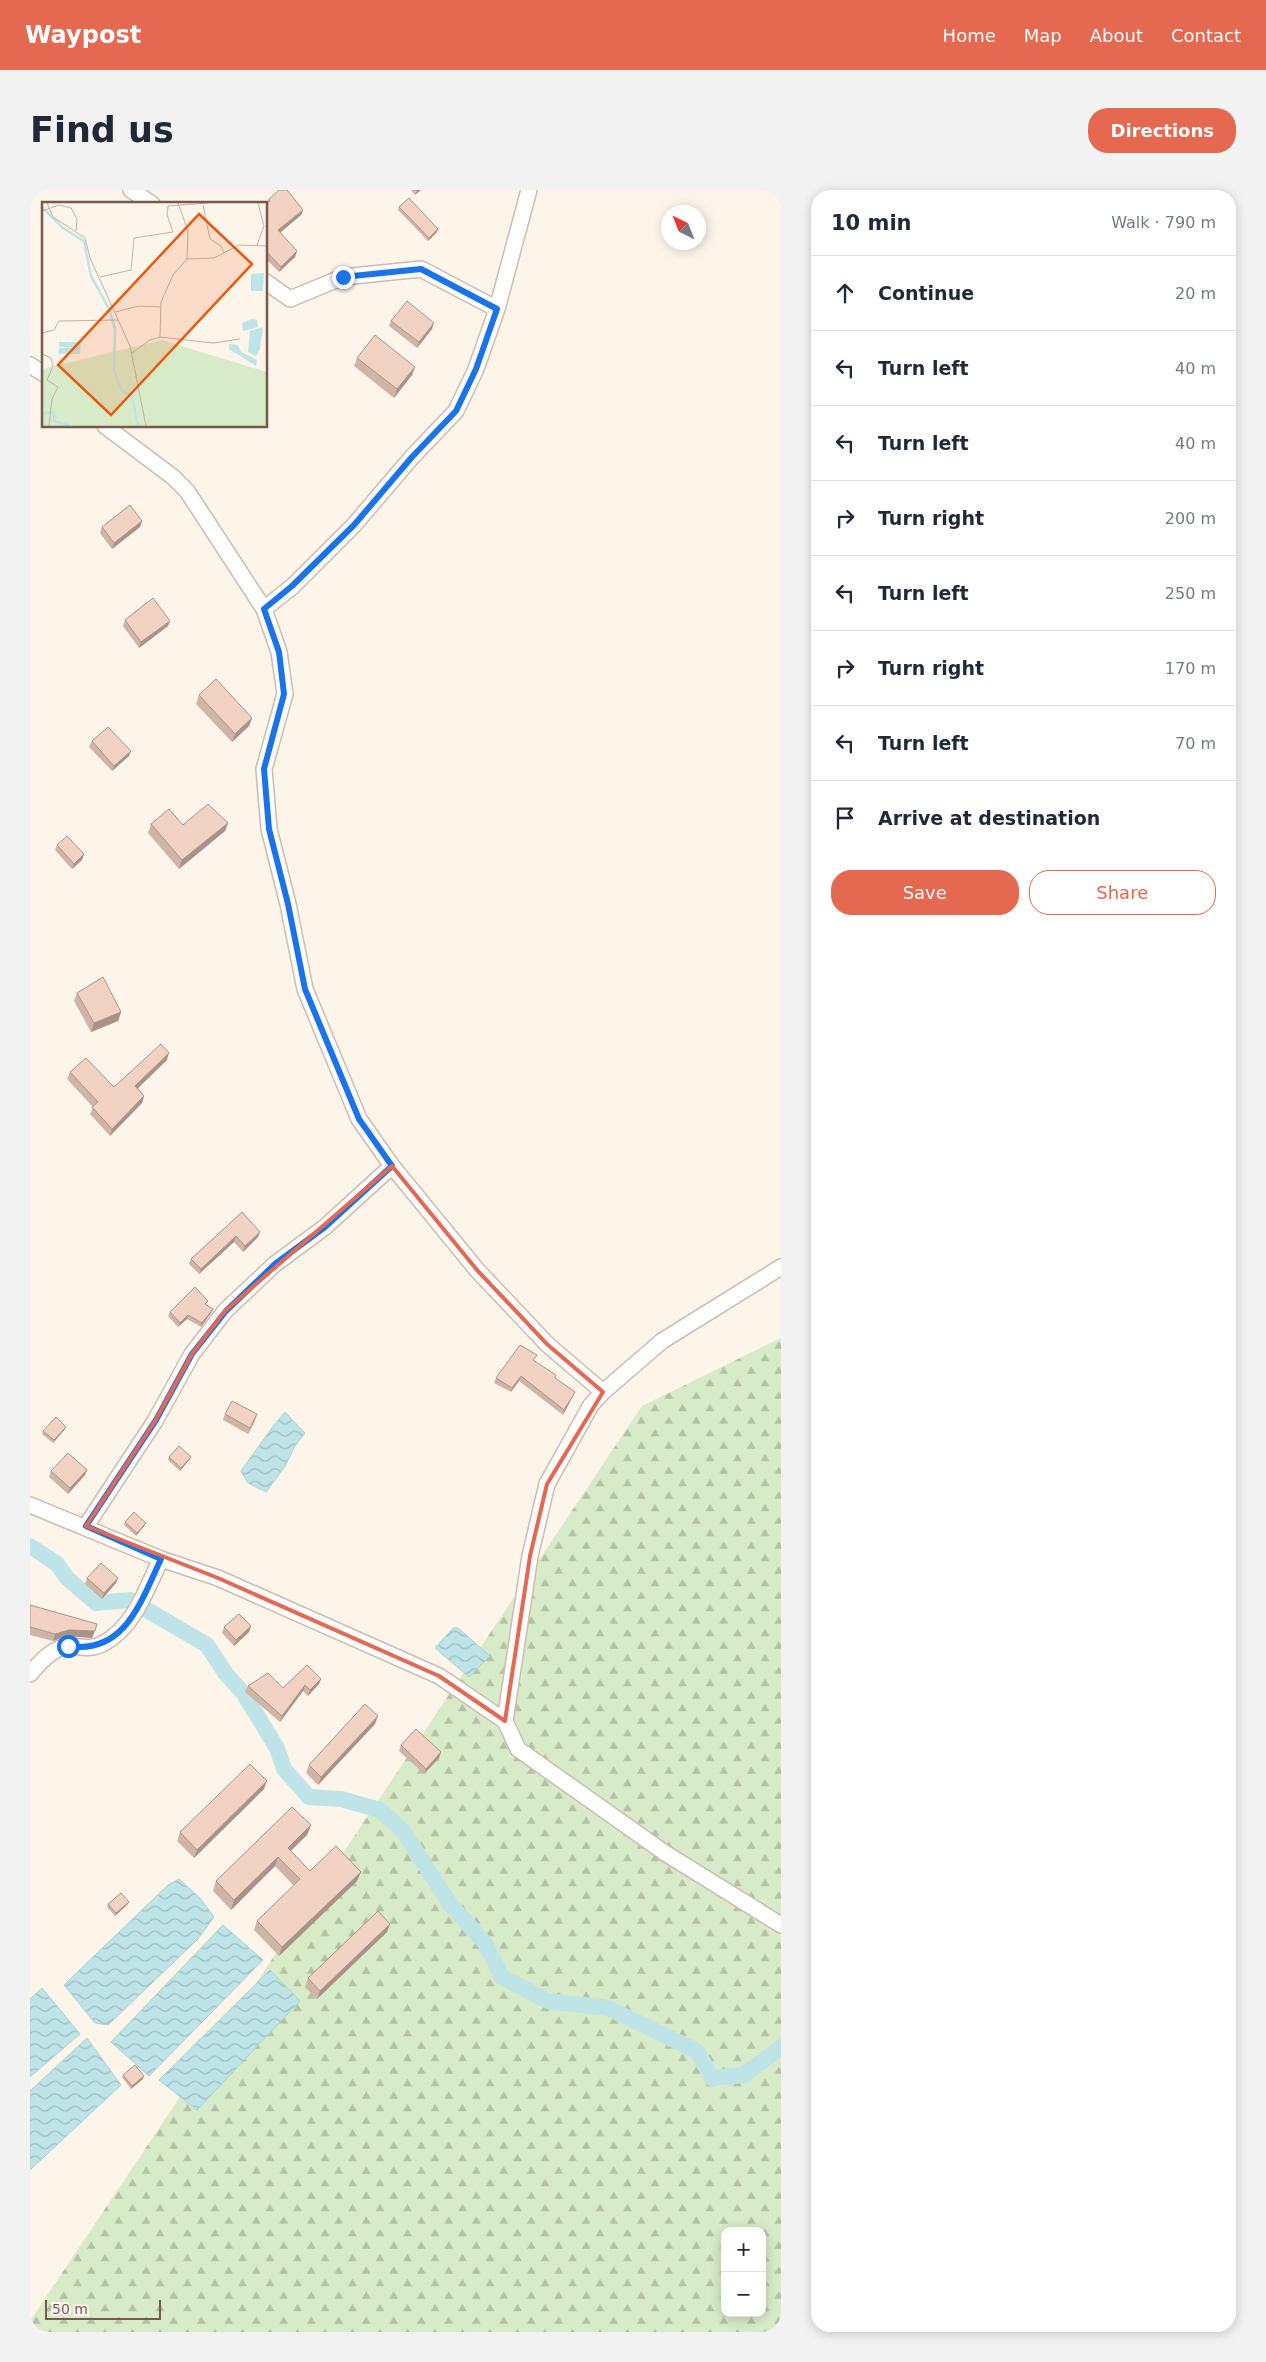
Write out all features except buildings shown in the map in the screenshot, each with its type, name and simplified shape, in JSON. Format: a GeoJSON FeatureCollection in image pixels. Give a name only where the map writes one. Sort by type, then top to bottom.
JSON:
{"type":"FeatureCollection","features":[{"type":"Feature","properties":{"kind":"street"},"geometry":{"type":"LineString","coordinates":[[130,190],[149,202]]}},
{"type":"Feature","properties":{"kind":"street"},"geometry":{"type":"LineString","coordinates":[[264,609],[292,586],[354,525],[412,457],[456,411],[476,369],[497,309],[529,190]]}},
{"type":"Feature","properties":{"kind":"street"},"geometry":{"type":"LineString","coordinates":[[268,283],[290,299],[343,277],[421,269],[497,309]]}},
{"type":"Feature","properties":{"kind":"street"},"geometry":{"type":"LineString","coordinates":[[30,365],[42,373]]}},
{"type":"Feature","properties":{"kind":"street"},"geometry":{"type":"LineString","coordinates":[[108,428],[124,442],[173,477],[187,491],[264,609],[279,652],[284,694],[264,769],[269,829],[288,904],[305,989],[359,1119],[392,1166],[483,1277],[548,1345],[602,1392]]}},
{"type":"Feature","properties":{"kind":"street"},"geometry":{"type":"LineString","coordinates":[[86,1526],[156,1420],[192,1354],[226,1311],[275,1264],[325,1227],[392,1166]]}},
{"type":"Feature","properties":{"kind":"street"},"geometry":{"type":"LineString","coordinates":[[504,1720],[530,1556],[547,1484],[591,1405],[602,1392],[662,1342],[781,1267]]}},
{"type":"Feature","properties":{"kind":"street"},"geometry":{"type":"LineString","coordinates":[[30,1505],[86,1526],[161,1559],[218,1578],[439,1676],[504,1720],[518,1749],[665,1853],[781,1925]]}},
{"type":"Feature","properties":{"kind":"street"},"geometry":{"type":"LineString","coordinates":[[30,1674],[51,1653],[68,1646],[85,1649],[102,1644],[115,1635],[134,1615],[161,1559]]}},
{"type":"Feature","properties":{"kind":"highlighted area"},"geometry":{"type":"Polygon","coordinates":[[[392,1166],[477,1270],[548,1345],[603,1392],[547,1484],[530,1556],[505,1721],[439,1676],[218,1578],[86,1526],[155,1421],[192,1354],[225,1311],[392,1166]]]}},
{"type":"Feature","properties":{"kind":"green space"},"geometry":{"type":"Polygon","coordinates":[[[781,1338],[781,2332],[30,2332],[30,2321],[642,1406],[781,1338]]]}},
{"type":"Feature","properties":{"kind":"water"},"geometry":{"type":"Polygon","coordinates":[[[285,1412],[305,1433],[295,1446],[285,1466],[266,1492],[248,1483],[241,1471],[285,1412]]]}},
{"type":"Feature","properties":{"kind":"water"},"geometry":{"type":"Polygon","coordinates":[[[453,1628],[458,1628],[490,1656],[469,1677],[435,1648],[453,1628]]]}},
{"type":"Feature","properties":{"kind":"water"},"geometry":{"type":"Polygon","coordinates":[[[179,1879],[200,1898],[214,1917],[198,1939],[108,2025],[95,2023],[64,1985],[168,1885],[179,1879]]]}},
{"type":"Feature","properties":{"kind":"water"},"geometry":{"type":"Polygon","coordinates":[[[223,1925],[263,1960],[149,2076],[111,2042],[223,1925]]]}},
{"type":"Feature","properties":{"kind":"water"},"geometry":{"type":"Polygon","coordinates":[[[270,1970],[300,2001],[197,2110],[159,2080],[270,1970]]]}},
{"type":"Feature","properties":{"kind":"water"},"geometry":{"type":"Polygon","coordinates":[[[42,1988],[80,2034],[30,2077],[30,1999],[42,1988]]]}},
{"type":"Feature","properties":{"kind":"water"},"geometry":{"type":"Polygon","coordinates":[[[87,2038],[121,2085],[30,2170],[30,2091],[87,2038]]]}},
{"type":"Feature","properties":{"kind":"waterway"},"geometry":{"type":"LineString","coordinates":[[30,1546],[57,1564],[67,1578],[96,1603],[130,1600],[207,1645],[226,1674],[244,1694],[277,1748],[284,1769],[309,1797],[341,1799],[380,1810],[403,1831],[450,1904],[485,1943],[502,1977],[548,2001],[608,2008],[697,2051],[712,2078],[744,2075],[781,2047]]}},
{"type":"Feature","properties":{"kind":"route"},"geometry":{"type":"LineString","coordinates":[[68,1646],[85,1649],[102,1644],[115,1635],[134,1615],[161,1559],[86,1526],[156,1420],[192,1354],[226,1311],[275,1264],[325,1227],[392,1166],[359,1119],[305,989],[288,904],[269,829],[264,769],[284,694],[279,652],[264,609],[292,586],[354,525],[412,457],[456,411],[476,369],[497,309],[421,269],[343,277]]}}]}
